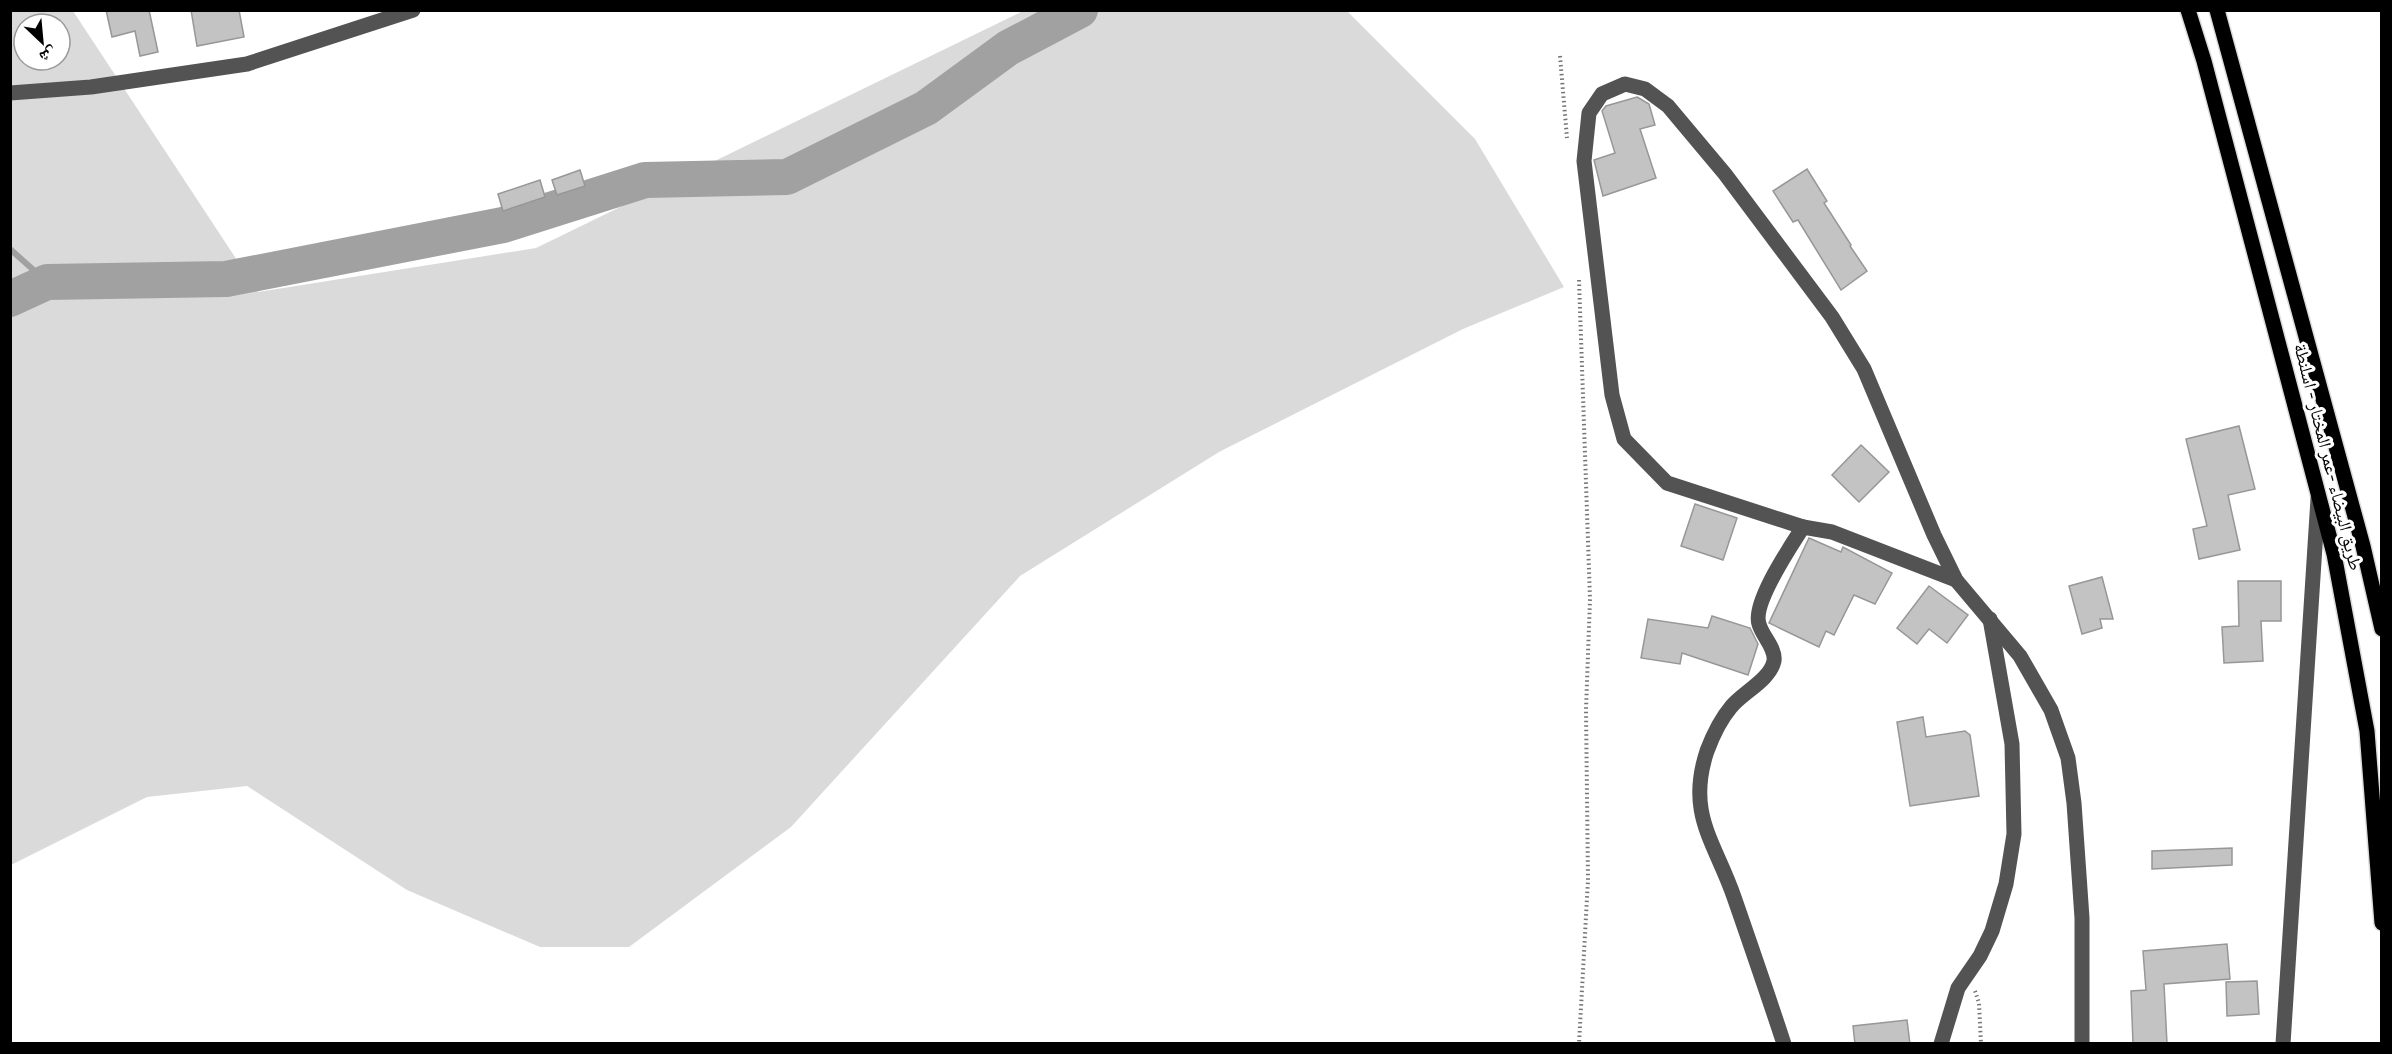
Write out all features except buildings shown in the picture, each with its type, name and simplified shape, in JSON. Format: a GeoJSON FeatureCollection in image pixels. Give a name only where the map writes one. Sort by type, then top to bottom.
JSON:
{"type":"FeatureCollection","features":[{"type":"Feature","properties":{"kind":"main road","name":"طريق البيضاء -عمر المختار - اسلنطة"},"geometry":{"type":"LineString","coordinates":[[2188,10],[2204,61],[2334,554],[2367,731],[2382,923]]}},
{"type":"Feature","properties":{"kind":"main road","name":"طريق البيضاء -عمر المختار - اسلنطة"},"geometry":{"type":"LineString","coordinates":[[2217,10],[2363,546],[2382,629]]}},
{"type":"Feature","properties":{"kind":"main road"},"geometry":{"type":"LineString","coordinates":[[2204,61],[2230,52]]}},
{"type":"Feature","properties":{"kind":"street"},"geometry":{"type":"LineString","coordinates":[[10,93],[91,87],[247,64],[414,10]]}},
{"type":"Feature","properties":{"kind":"street"},"geometry":{"type":"LineString","coordinates":[[1956,580],[1833,531],[1803,527],[1667,483],[1624,439],[1612,395],[1584,161],[1589,113],[1602,94],[1624,84],[1645,89],[1668,106],[1725,174],[1832,317],[1864,369],[1934,535],[1956,580],[1990,618],[2020,657],[2051,710],[2068,758],[2074,803],[2082,918],[2082,1044]]}},
{"type":"Feature","properties":{"kind":"street"},"geometry":{"type":"LineString","coordinates":[[2283,1044],[2319,493]]}},
{"type":"Feature","properties":{"kind":"street"},"geometry":{"type":"LineString","coordinates":[[1784,1044],[1732,891],[1709,843],[1701,810],[1701,771],[1713,735],[1731,707],[1767,674],[1774,662],[1773,653],[1759,625],[1757,613],[1803,527]]}},
{"type":"Feature","properties":{"kind":"street"},"geometry":{"type":"LineString","coordinates":[[1941,1044],[1958,988],[1968,970],[1980,956],[1992,932],[2006,884],[2014,834],[2012,744],[1990,618]]}},
{"type":"Feature","properties":{"kind":"path"},"geometry":{"type":"LineString","coordinates":[[1560,56],[1568,147]]}},
{"type":"Feature","properties":{"kind":"path"},"geometry":{"type":"LineString","coordinates":[[1579,273],[1590,599],[1586,710],[1588,880],[1579,1044]]}},
{"type":"Feature","properties":{"kind":"path"},"geometry":{"type":"LineString","coordinates":[[1968,970],[1979,1003],[1981,1044]]}},
{"type":"Feature","properties":{"kind":"shaded area"},"geometry":{"type":"Polygon","coordinates":[[[11,11],[73,11],[258,292],[536,248],[1023,11],[1347,11],[1475,139],[1564,287],[1463,329],[1219,452],[1020,576],[791,827],[629,947],[540,947],[407,890],[247,786],[147,797],[11,865],[11,11]]]}},
{"type":"Feature","properties":{"kind":"waterway"},"geometry":{"type":"LineString","coordinates":[[10,299],[47,282],[226,279],[503,225],[645,180],[787,177],[926,108],[1008,48],[1080,10]]}},
{"type":"Feature","properties":{"kind":"waterway"},"geometry":{"type":"LineString","coordinates":[[10,249],[47,282]]}}]}
